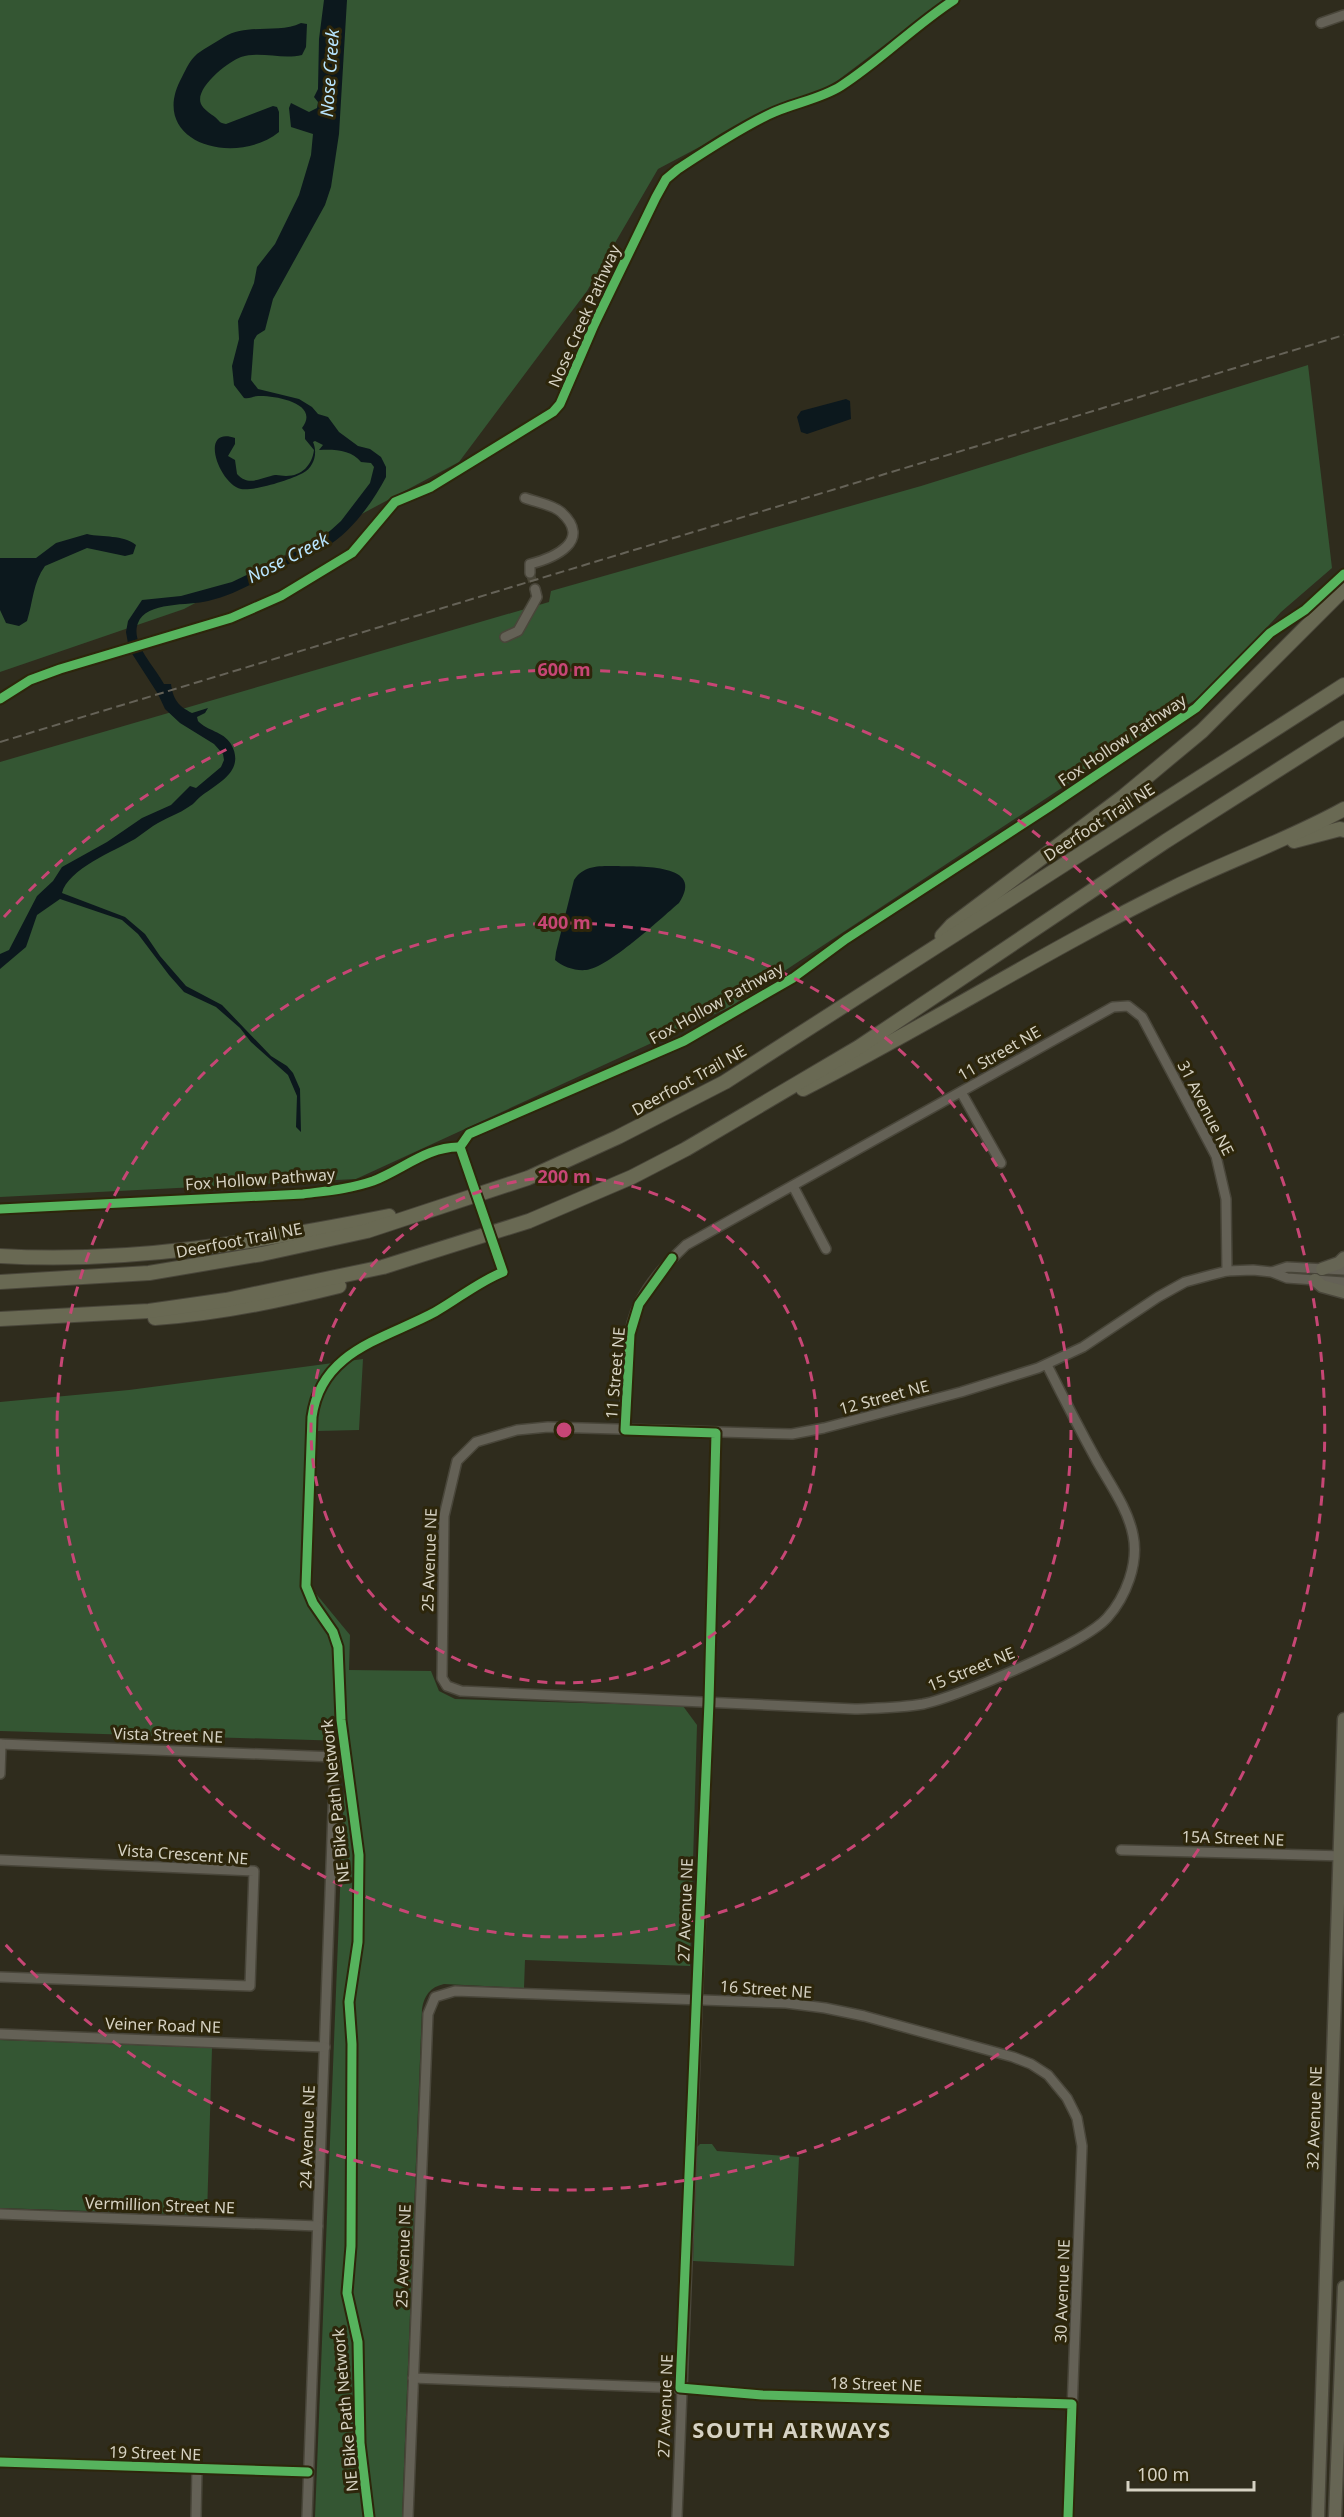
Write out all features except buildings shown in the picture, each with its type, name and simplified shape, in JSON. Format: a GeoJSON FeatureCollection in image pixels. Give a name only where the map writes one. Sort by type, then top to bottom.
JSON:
{"type":"FeatureCollection","features":[{"type":"Feature","properties":{"kind":"highway"},"geometry":{"type":"LineString","coordinates":[[932,948],[952,925],[1124,796],[1202,731],[1344,589]]}},
{"type":"Feature","properties":{"kind":"highway"},"geometry":{"type":"LineString","coordinates":[[1305,629],[1344,603]]}},
{"type":"Feature","properties":{"kind":"highway","name":"Deerfoot Trail NE"},"geometry":{"type":"LineString","coordinates":[[0,1282],[149,1273],[262,1254],[367,1231],[528,1178],[618,1137],[725,1082],[1344,685]]}},
{"type":"Feature","properties":{"kind":"highway"},"geometry":{"type":"LineString","coordinates":[[686,1149],[859,1047],[1166,841],[1344,728]]}},
{"type":"Feature","properties":{"kind":"highway"},"geometry":{"type":"LineString","coordinates":[[0,1319],[149,1311],[226,1300],[383,1267],[529,1221],[632,1177],[850,1065],[1018,970],[1176,887],[1344,809]]}},
{"type":"Feature","properties":{"kind":"highway"},"geometry":{"type":"LineString","coordinates":[[1213,870],[1308,836],[1344,830]]}},
{"type":"Feature","properties":{"kind":"highway"},"geometry":{"type":"LineString","coordinates":[[0,1256],[91,1256],[192,1249],[296,1234],[444,1205]]}},
{"type":"Feature","properties":{"kind":"highway"},"geometry":{"type":"LineString","coordinates":[[0,1328],[199,1314],[299,1296],[393,1273],[414,1264],[431,1252]]}},
{"type":"Feature","properties":{"kind":"main road"},"geometry":{"type":"LineString","coordinates":[[1322,1269],[1339,1263],[1344,1258]]}},
{"type":"Feature","properties":{"kind":"main road"},"geometry":{"type":"LineString","coordinates":[[1314,1280],[1323,1286],[1344,1292]]}},
{"type":"Feature","properties":{"kind":"main road","name":"32 Avenue NE"},"geometry":{"type":"LineString","coordinates":[[1318,2517],[1342,1857],[1344,1719]]}},
{"type":"Feature","properties":{"kind":"main road"},"geometry":{"type":"LineString","coordinates":[[1335,2517],[1344,2287]]}},
{"type":"Feature","properties":{"kind":"street"},"geometry":{"type":"LineString","coordinates":[[1321,23],[1344,15]]}},
{"type":"Feature","properties":{"kind":"street"},"geometry":{"type":"LineString","coordinates":[[525,498],[561,512],[573,530],[572,541],[560,554],[530,564],[530,573]]}},
{"type":"Feature","properties":{"kind":"street"},"geometry":{"type":"LineString","coordinates":[[505,637],[518,631],[537,597],[535,589]]}},
{"type":"Feature","properties":{"kind":"street","name":"11 Street NE"},"geometry":{"type":"LineString","coordinates":[[625,1430],[630,1334],[639,1304],[652,1283],[686,1245],[1102,1012],[1113,1007],[1128,1006]]}},
{"type":"Feature","properties":{"kind":"street","name":"31 Avenue NE"},"geometry":{"type":"LineString","coordinates":[[1128,1006],[1142,1017],[1216,1156],[1227,1199],[1227,1271]]}},
{"type":"Feature","properties":{"kind":"street"},"geometry":{"type":"LineString","coordinates":[[961,1092],[1001,1163]]}},
{"type":"Feature","properties":{"kind":"street"},"geometry":{"type":"LineString","coordinates":[[793,1186],[826,1250]]}},
{"type":"Feature","properties":{"kind":"street","name":"12 Street NE"},"geometry":{"type":"LineString","coordinates":[[476,1442],[517,1430],[548,1427],[792,1434],[824,1428],[994,1383],[1047,1365],[1083,1347],[1158,1297],[1185,1282],[1227,1271],[1272,1272],[1287,1267],[1344,1270]]}},
{"type":"Feature","properties":{"kind":"street","name":"12 Street NE"},"geometry":{"type":"LineString","coordinates":[[1272,1272],[1287,1278],[1344,1282]]}},
{"type":"Feature","properties":{"kind":"street","name":"15 Street NE"},"geometry":{"type":"LineString","coordinates":[[447,1686],[461,1691],[855,1708],[925,1703],[975,1686],[1066,1645],[1106,1620],[1120,1600],[1132,1570],[1135,1549],[1128,1518],[1047,1365]]}},
{"type":"Feature","properties":{"kind":"street","name":"27 Avenue NE"},"geometry":{"type":"LineString","coordinates":[[677,2517],[680,2388],[709,1702],[716,1433]]}},
{"type":"Feature","properties":{"kind":"street","name":"25 Avenue NE"},"geometry":{"type":"LineString","coordinates":[[447,1686],[442,1678],[441,1668],[444,1516],[457,1461],[476,1442]]}},
{"type":"Feature","properties":{"kind":"street"},"geometry":{"type":"LineString","coordinates":[[0,1774],[1,1744]]}},
{"type":"Feature","properties":{"kind":"street","name":"Vista Street NE"},"geometry":{"type":"LineString","coordinates":[[1,1744],[335,1757]]}},
{"type":"Feature","properties":{"kind":"street","name":"24 Avenue NE"},"geometry":{"type":"LineString","coordinates":[[307,2517],[335,1757]]}},
{"type":"Feature","properties":{"kind":"street","name":"15A Street NE"},"geometry":{"type":"LineString","coordinates":[[1121,1850],[1342,1857]]}},
{"type":"Feature","properties":{"kind":"street","name":"Vista Crescent NE"},"geometry":{"type":"LineString","coordinates":[[0,1860],[254,1871],[249,1986],[0,1977]]}},
{"type":"Feature","properties":{"kind":"street","name":"16 Street NE"},"geometry":{"type":"LineString","coordinates":[[435,1997],[455,1991],[466,1991],[786,2003],[854,2014],[1013,2057],[1048,2075]]}},
{"type":"Feature","properties":{"kind":"street","name":"25 Avenue NE"},"geometry":{"type":"LineString","coordinates":[[408,2517],[428,2014],[435,1997]]}},
{"type":"Feature","properties":{"kind":"street","name":"Veiner Road NE"},"geometry":{"type":"LineString","coordinates":[[0,2034],[325,2047]]}},
{"type":"Feature","properties":{"kind":"street","name":"30 Avenue NE"},"geometry":{"type":"LineString","coordinates":[[1048,2075],[1067,2098],[1077,2118],[1082,2146],[1068,2517]]}},
{"type":"Feature","properties":{"kind":"street","name":"Vermillion Street NE"},"geometry":{"type":"LineString","coordinates":[[0,2214],[318,2226]]}},
{"type":"Feature","properties":{"kind":"street","name":"18 Street NE"},"geometry":{"type":"LineString","coordinates":[[413,2378],[680,2388],[762,2395],[1072,2404]]}},
{"type":"Feature","properties":{"kind":"street","name":"19 Street NE"},"geometry":{"type":"LineString","coordinates":[[0,2462],[308,2472]]}},
{"type":"Feature","properties":{"kind":"street"},"geometry":{"type":"LineString","coordinates":[[196,2517],[197,2470]]}},
{"type":"Feature","properties":{"kind":"green space"},"geometry":{"type":"Polygon","coordinates":[[[0,0],[944,0],[833,84],[814,95],[788,100],[658,169],[587,291],[459,462],[184,609],[0,672],[0,0]]]}},
{"type":"Feature","properties":{"kind":"green space"},"geometry":{"type":"Polygon","coordinates":[[[1308,365],[1332,568],[1281,612],[1207,692],[730,1007],[356,1179],[0,1197],[0,762],[549,602],[551,591],[921,486],[1308,365]]]}},
{"type":"Feature","properties":{"kind":"green space"},"geometry":{"type":"Polygon","coordinates":[[[363,1359],[359,1430],[317,1431],[312,1589],[350,1635],[349,1670],[431,1671],[439,1691],[455,1699],[683,1706],[697,1725],[690,1966],[525,1960],[524,1988],[444,1984],[435,1987],[426,1996],[422,2009],[402,2517],[315,2517],[346,1741],[0,1731],[0,1402],[129,1390],[363,1359]]]}},
{"type":"Feature","properties":{"kind":"green space"},"geometry":{"type":"Polygon","coordinates":[[[0,2040],[212,2048],[207,2215],[0,2208],[0,2040]]]}},
{"type":"Feature","properties":{"kind":"green space"},"geometry":{"type":"Polygon","coordinates":[[[700,2144],[712,2144],[717,2151],[799,2157],[794,2266],[693,2261],[697,2147],[700,2144]]]}},
{"type":"Feature","properties":{"kind":"water","name":"Nose Creek"},"geometry":{"type":"Polygon","coordinates":[[[324,0],[347,0],[339,134],[331,187],[325,205],[273,299],[265,330],[254,340],[251,380],[258,389],[299,399],[318,414],[328,417],[339,432],[358,446],[370,449],[381,457],[386,467],[386,477],[360,517],[343,535],[324,548],[227,595],[208,601],[159,608],[143,616],[136,631],[140,647],[164,684],[171,684],[177,702],[183,708],[192,713],[208,708],[205,713],[197,717],[198,721],[231,744],[235,753],[233,769],[222,781],[191,805],[82,869],[66,884],[62,893],[125,917],[145,934],[160,956],[186,986],[222,1005],[271,1056],[287,1066],[300,1089],[301,1132],[296,1127],[297,1096],[288,1075],[216,1007],[184,992],[138,934],[122,920],[60,899],[37,915],[26,947],[0,969],[0,954],[9,950],[37,896],[53,881],[62,867],[107,842],[142,818],[171,805],[190,786],[196,788],[221,767],[224,760],[223,754],[214,744],[180,723],[165,709],[129,649],[126,632],[128,621],[142,600],[181,596],[232,582],[320,540],[341,521],[370,483],[374,467],[371,463],[361,462],[353,455],[342,451],[319,450],[323,445],[315,441],[313,442],[315,451],[314,459],[303,473],[272,484],[241,489],[233,485],[220,468],[215,448],[217,440],[224,437],[235,438],[235,444],[228,456],[235,460],[237,474],[249,481],[275,475],[297,474],[305,469],[313,455],[314,450],[305,439],[305,432],[302,428],[306,419],[301,407],[293,402],[274,397],[244,398],[234,385],[232,366],[239,339],[238,321],[254,283],[257,267],[275,244],[299,195],[311,155],[313,134],[291,127],[289,108],[291,103],[309,112],[317,108],[318,102],[314,97],[318,89],[319,39],[324,0]]]}},
{"type":"Feature","properties":{"kind":"water"},"geometry":{"type":"Polygon","coordinates":[[[301,23],[307,24],[306,47],[302,55],[241,57],[207,83],[200,98],[203,108],[226,124],[273,106],[277,107],[279,132],[260,143],[240,148],[219,148],[200,142],[185,132],[176,118],[174,100],[185,71],[197,54],[224,37],[242,30],[282,28],[301,23]]]}},
{"type":"Feature","properties":{"kind":"water"},"geometry":{"type":"Polygon","coordinates":[[[846,399],[850,401],[851,419],[807,434],[801,432],[797,417],[801,411],[846,399]]]}},
{"type":"Feature","properties":{"kind":"water"},"geometry":{"type":"Polygon","coordinates":[[[87,534],[125,539],[136,545],[133,554],[125,556],[87,548],[45,566],[36,585],[27,621],[19,626],[6,623],[0,610],[0,558],[36,558],[56,543],[87,534]]]}},
{"type":"Feature","properties":{"kind":"water"},"geometry":{"type":"Polygon","coordinates":[[[598,866],[667,870],[684,880],[685,890],[679,903],[634,942],[607,961],[586,970],[562,965],[555,960],[556,952],[574,880],[587,869],[598,866]]]}},
{"type":"Feature","properties":{"kind":"tunnel"},"geometry":{"type":"LineString","coordinates":[[530,573],[535,589]]}},
{"type":"Feature","properties":{"kind":"railway"},"geometry":{"type":"LineString","coordinates":[[0,742],[1344,335]]}},
{"type":"Feature","properties":{"kind":"cycle path","name":"Nose Creek Pathway"},"geometry":{"type":"LineString","coordinates":[[0,699],[30,680],[60,669],[231,618],[281,596],[352,553],[395,502],[431,487],[553,412],[560,404],[594,325],[666,179],[678,169],[756,121],[777,111],[824,95],[841,86],[954,0]]}},
{"type":"Feature","properties":{"kind":"cycle path","name":"Fox Hollow Pathway"},"geometry":{"type":"LineString","coordinates":[[460,1147],[469,1134],[684,1041],[793,978],[846,939],[1196,708],[1270,633],[1305,610],[1344,574]]}},
{"type":"Feature","properties":{"kind":"cycle path","name":"Fox Hollow Pathway"},"geometry":{"type":"LineString","coordinates":[[0,1209],[329,1191],[373,1181],[426,1154],[460,1147]]}},
{"type":"Feature","properties":{"kind":"cycle path","name":"NE Bike Path Network"},"geometry":{"type":"LineString","coordinates":[[369,2517],[360,2443],[358,2342],[347,2293],[351,2246],[352,2044],[349,2002],[358,1942],[359,1855],[341,1720],[338,1647],[333,1632],[313,1603],[306,1586],[312,1417],[318,1394],[328,1376],[342,1361],[376,1339],[435,1312],[503,1272],[460,1147]]}},
{"type":"Feature","properties":{"kind":"cycle path"},"geometry":{"type":"LineString","coordinates":[[672,1258],[639,1304],[630,1334],[625,1430],[716,1433],[709,1702],[680,2388],[762,2395],[1072,2404],[1068,2517]]}},
{"type":"Feature","properties":{"kind":"cycle path"},"geometry":{"type":"LineString","coordinates":[[0,2462],[308,2472]]}},
{"type":"Feature","properties":{"kind":"district","name":"SOUTH AIRWAYS"},"geometry":{"type":"Point","coordinates":[792,2430]}}]}
